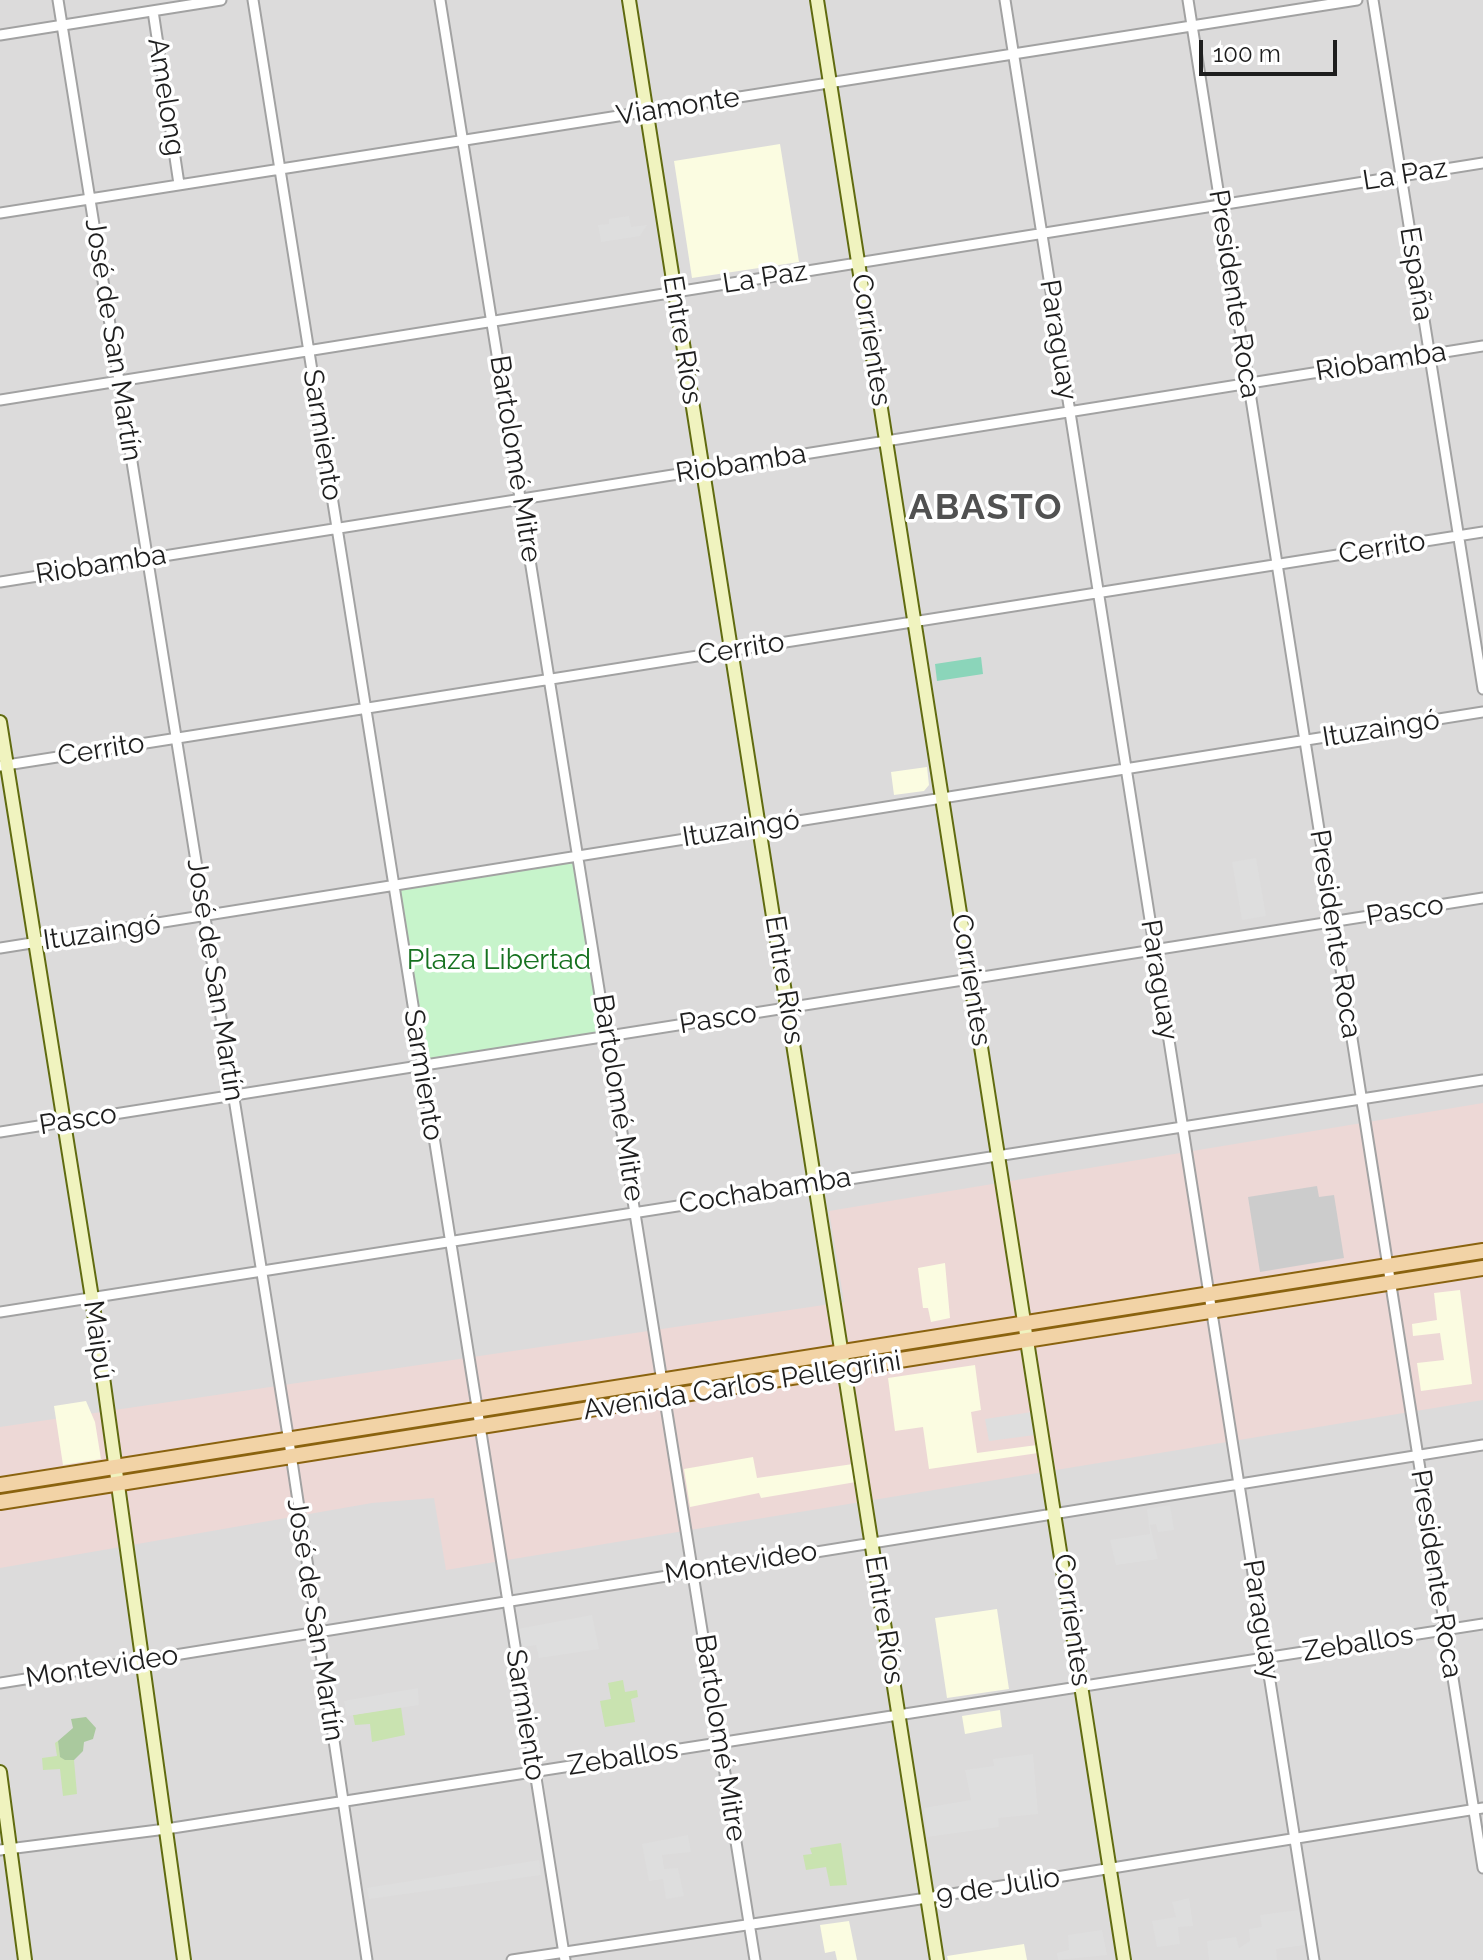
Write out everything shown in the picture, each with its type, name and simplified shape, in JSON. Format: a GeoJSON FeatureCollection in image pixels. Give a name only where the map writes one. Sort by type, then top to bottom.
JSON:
{"type":"FeatureCollection","features":[{"type":"Feature","properties":{"kind":"main road","name":"Entre Ríos"},"geometry":{"type":"LineString","coordinates":[[629,0],[790,1008],[937,1960]]}},
{"type":"Feature","properties":{"kind":"main road","name":"Corrientes"},"geometry":{"type":"LineString","coordinates":[[817,0],[1124,1960]]}},
{"type":"Feature","properties":{"kind":"main road","name":"Maipú"},"geometry":{"type":"LineString","coordinates":[[0,722],[4,766],[92,1298],[184,1960]]}},
{"type":"Feature","properties":{"kind":"main road","name":"Avenida Carlos Pellegrini"},"geometry":{"type":"LineString","coordinates":[[0,1485],[1483,1251]]}},
{"type":"Feature","properties":{"kind":"main road","name":"Avenida Carlos Pellegrini"},"geometry":{"type":"LineString","coordinates":[[0,1502],[1483,1268]]}},
{"type":"Feature","properties":{"kind":"main road"},"geometry":{"type":"LineString","coordinates":[[0,1772],[5,1849],[25,1960]]}},
{"type":"Feature","properties":{"kind":"street","name":"José de San Martín"},"geometry":{"type":"LineString","coordinates":[[58,0],[291,1457],[367,1960]]}},
{"type":"Feature","properties":{"kind":"street"},"geometry":{"type":"LineString","coordinates":[[0,35],[221,0]]}},
{"type":"Feature","properties":{"kind":"street","name":"Sarmiento"},"geometry":{"type":"LineString","coordinates":[[253,0],[564,1956]]}},
{"type":"Feature","properties":{"kind":"street","name":"Bartolomé Mitre"},"geometry":{"type":"LineString","coordinates":[[440,0],[609,1036],[755,1960]]}},
{"type":"Feature","properties":{"kind":"street","name":"Paraguay"},"geometry":{"type":"LineString","coordinates":[[1005,0],[1314,1960]]}},
{"type":"Feature","properties":{"kind":"street","name":"Presidente Roca"},"geometry":{"type":"LineString","coordinates":[[1188,0],[1445,1630],[1478,1808],[1483,1868]]}},
{"type":"Feature","properties":{"kind":"street","name":"Viamonte"},"geometry":{"type":"LineString","coordinates":[[0,213],[1357,0]]}},
{"type":"Feature","properties":{"kind":"street","name":"España"},"geometry":{"type":"LineString","coordinates":[[1373,0],[1483,689]]}},
{"type":"Feature","properties":{"kind":"street","name":"Amelong"},"geometry":{"type":"LineString","coordinates":[[153,11],[179,184]]}},
{"type":"Feature","properties":{"kind":"street","name":"La Paz"},"geometry":{"type":"LineString","coordinates":[[0,400],[1483,163]]}},
{"type":"Feature","properties":{"kind":"street","name":"Riobamba"},"geometry":{"type":"LineString","coordinates":[[0,582],[1483,346]]}},
{"type":"Feature","properties":{"kind":"street","name":"Cerrito"},"geometry":{"type":"LineString","coordinates":[[4,766],[1483,532]]}},
{"type":"Feature","properties":{"kind":"street","name":"Ituzaingó"},"geometry":{"type":"LineString","coordinates":[[0,948],[205,918],[579,854],[1483,712]]}},
{"type":"Feature","properties":{"kind":"street","name":"Pasco"},"geometry":{"type":"LineString","coordinates":[[0,1132],[1483,898]]}},
{"type":"Feature","properties":{"kind":"street","name":"Cochabamba"},"geometry":{"type":"LineString","coordinates":[[0,1312],[1483,1080]]}},
{"type":"Feature","properties":{"kind":"street","name":"Montevideo"},"geometry":{"type":"LineString","coordinates":[[0,1683],[692,1569],[872,1544],[1483,1445]]}},
{"type":"Feature","properties":{"kind":"street","name":"Zeballos"},"geometry":{"type":"LineString","coordinates":[[5,1849],[166,1829],[1483,1624]]}},
{"type":"Feature","properties":{"kind":"street","name":"9 de Julio"},"geometry":{"type":"LineString","coordinates":[[512,1960],[564,1956],[1478,1808]]}},
{"type":"Feature","properties":{"kind":"shaded area"},"geometry":{"type":"Polygon","coordinates":[[[0,0],[1483,0],[1483,1960],[0,1960],[0,0]]]}},
{"type":"Feature","properties":{"kind":"shaded area"},"geometry":{"type":"Polygon","coordinates":[[[780,144],[799,262],[692,278],[674,161],[780,144]]]}},
{"type":"Feature","properties":{"kind":"shaded area"},"geometry":{"type":"Polygon","coordinates":[[[629,216],[631,227],[647,225],[640,236],[601,242],[598,225],[609,224],[609,219],[629,216]]]}},
{"type":"Feature","properties":{"kind":"shaded area"},"geometry":{"type":"Polygon","coordinates":[[[927,767],[929,785],[924,791],[894,795],[891,772],[927,767]]]}},
{"type":"Feature","properties":{"kind":"shaded area"},"geometry":{"type":"Polygon","coordinates":[[[1256,858],[1266,916],[1242,920],[1232,862],[1256,858]]]}},
{"type":"Feature","properties":{"kind":"shaded area"},"geometry":{"type":"Polygon","coordinates":[[[1483,1103],[1483,1400],[446,1570],[434,1498],[372,1503],[0,1568],[0,1427],[844,1302],[829,1211],[1483,1103]]]}},
{"type":"Feature","properties":{"kind":"shaded area"},"geometry":{"type":"Polygon","coordinates":[[[1317,1186],[1319,1197],[1334,1195],[1344,1258],[1260,1272],[1248,1197],[1317,1186]]]}},
{"type":"Feature","properties":{"kind":"shaded area"},"geometry":{"type":"Polygon","coordinates":[[[945,1263],[950,1318],[931,1322],[928,1308],[923,1308],[918,1268],[945,1263]]]}},
{"type":"Feature","properties":{"kind":"shaded area"},"geometry":{"type":"Polygon","coordinates":[[[1460,1290],[1472,1384],[1421,1391],[1417,1363],[1444,1360],[1440,1333],[1413,1336],[1412,1324],[1437,1320],[1434,1293],[1460,1290]]]}},
{"type":"Feature","properties":{"kind":"shaded area"},"geometry":{"type":"Polygon","coordinates":[[[975,1365],[981,1410],[971,1412],[977,1453],[1037,1445],[1038,1453],[929,1469],[923,1427],[895,1431],[888,1378],[975,1365]]]}},
{"type":"Feature","properties":{"kind":"shaded area"},"geometry":{"type":"Polygon","coordinates":[[[86,1401],[95,1422],[101,1459],[63,1465],[54,1406],[86,1401]]]}},
{"type":"Feature","properties":{"kind":"shaded area"},"geometry":{"type":"Polygon","coordinates":[[[1032,1412],[1035,1435],[989,1441],[985,1419],[1032,1412]]]}},
{"type":"Feature","properties":{"kind":"shaded area"},"geometry":{"type":"Polygon","coordinates":[[[753,1457],[757,1478],[853,1464],[856,1482],[761,1498],[759,1493],[690,1507],[684,1469],[753,1457]]]}},
{"type":"Feature","properties":{"kind":"shaded area"},"geometry":{"type":"Polygon","coordinates":[[[1170,1505],[1174,1530],[1158,1532],[1156,1524],[1150,1525],[1158,1559],[1116,1565],[1110,1540],[1150,1534],[1147,1509],[1170,1505]]]}},
{"type":"Feature","properties":{"kind":"shaded area"},"geometry":{"type":"Polygon","coordinates":[[[997,1609],[1009,1689],[947,1698],[935,1618],[997,1609]]]}},
{"type":"Feature","properties":{"kind":"shaded area"},"geometry":{"type":"Polygon","coordinates":[[[592,1615],[599,1649],[539,1658],[536,1645],[521,1647],[518,1629],[592,1615]]]}},
{"type":"Feature","properties":{"kind":"shaded area"},"geometry":{"type":"Polygon","coordinates":[[[418,1688],[419,1705],[347,1716],[344,1701],[418,1688]]]}},
{"type":"Feature","properties":{"kind":"shaded area"},"geometry":{"type":"Polygon","coordinates":[[[1000,1710],[1002,1727],[965,1734],[962,1716],[1000,1710]]]}},
{"type":"Feature","properties":{"kind":"shaded area"},"geometry":{"type":"Polygon","coordinates":[[[1033,1754],[1038,1814],[998,1818],[999,1827],[927,1837],[924,1808],[971,1800],[965,1770],[994,1766],[993,1759],[1033,1754]]]}},
{"type":"Feature","properties":{"kind":"shaded area"},"geometry":{"type":"Polygon","coordinates":[[[688,1835],[691,1852],[662,1855],[664,1869],[678,1868],[684,1896],[666,1899],[663,1879],[649,1881],[642,1844],[688,1835]]]}},
{"type":"Feature","properties":{"kind":"shaded area"},"geometry":{"type":"Polygon","coordinates":[[[539,1860],[541,1875],[369,1899],[367,1888],[539,1860]]]}},
{"type":"Feature","properties":{"kind":"shaded area"},"geometry":{"type":"Polygon","coordinates":[[[1189,1898],[1193,1926],[1178,1927],[1180,1944],[1157,1947],[1152,1921],[1176,1917],[1172,1902],[1189,1898]]]}},
{"type":"Feature","properties":{"kind":"shaded area"},"geometry":{"type":"Polygon","coordinates":[[[1299,1910],[1304,1945],[1276,1949],[1277,1960],[1209,1960],[1207,1941],[1236,1937],[1239,1948],[1250,1941],[1249,1929],[1262,1927],[1260,1915],[1299,1910]]]}},
{"type":"Feature","properties":{"kind":"shaded area"},"geometry":{"type":"Polygon","coordinates":[[[849,1921],[857,1960],[837,1960],[835,1951],[825,1953],[820,1925],[849,1921]]]}},
{"type":"Feature","properties":{"kind":"shaded area"},"geometry":{"type":"Polygon","coordinates":[[[1102,1930],[1107,1955],[1058,1960],[1057,1953],[1069,1950],[1068,1935],[1102,1930]]]}},
{"type":"Feature","properties":{"kind":"shaded area"},"geometry":{"type":"Polygon","coordinates":[[[1024,1944],[1027,1960],[948,1960],[947,1956],[1024,1944]]]}},
{"type":"Feature","properties":{"kind":"green space"},"geometry":{"type":"Polygon","coordinates":[[[981,657],[983,674],[937,681],[935,664],[981,657]]]}},
{"type":"Feature","properties":{"kind":"green space","name":"Plaza Libertad"},"geometry":{"type":"Polygon","coordinates":[[[579,854],[609,1036],[422,1065],[393,888],[579,854]]]}},
{"type":"Feature","properties":{"kind":"green space"},"geometry":{"type":"Polygon","coordinates":[[[1483,1251],[1483,1268],[0,1502],[0,1485],[1483,1251]]]}},
{"type":"Feature","properties":{"kind":"green space"},"geometry":{"type":"Polygon","coordinates":[[[623,1680],[625,1692],[637,1690],[638,1697],[631,1699],[635,1722],[605,1727],[600,1701],[611,1699],[608,1683],[623,1680]]]}},
{"type":"Feature","properties":{"kind":"green space"},"geometry":{"type":"Polygon","coordinates":[[[401,1707],[405,1735],[372,1742],[370,1724],[355,1725],[353,1715],[401,1707]]]}},
{"type":"Feature","properties":{"kind":"green space"},"geometry":{"type":"Polygon","coordinates":[[[86,1717],[96,1728],[93,1739],[84,1742],[83,1751],[74,1760],[65,1760],[60,1757],[58,1741],[73,1728],[71,1719],[86,1717]]]}},
{"type":"Feature","properties":{"kind":"green space"},"geometry":{"type":"Polygon","coordinates":[[[58,1741],[60,1757],[74,1760],[77,1794],[63,1796],[60,1769],[43,1770],[42,1758],[57,1756],[55,1743],[58,1741]]]}},
{"type":"Feature","properties":{"kind":"green space"},"geometry":{"type":"Polygon","coordinates":[[[841,1843],[847,1885],[830,1886],[826,1867],[806,1870],[803,1855],[812,1854],[810,1848],[841,1843]]]}},
{"type":"Feature","properties":{"kind":"district","name":"ABASTO"},"geometry":{"type":"Point","coordinates":[986,508]}}]}
